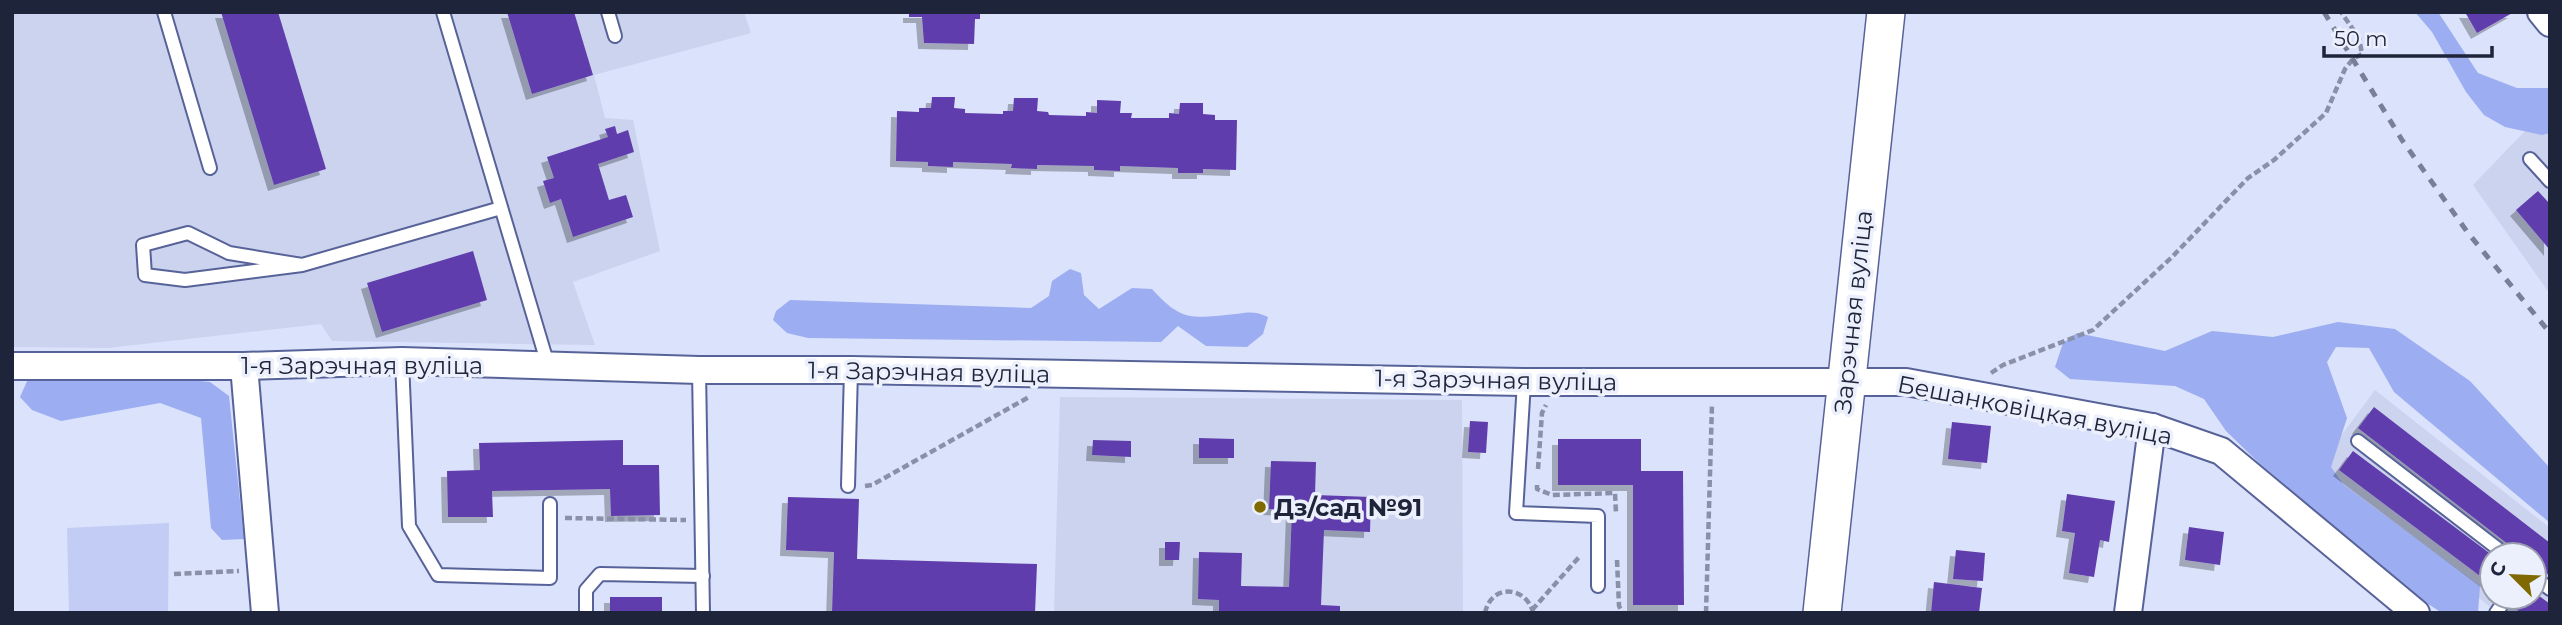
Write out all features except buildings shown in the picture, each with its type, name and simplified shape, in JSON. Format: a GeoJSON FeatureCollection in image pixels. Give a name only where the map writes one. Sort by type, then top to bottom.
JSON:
{"type":"FeatureCollection","features":[{"type":"Feature","properties":{"kind":"street","name":"Зарэчная вуліца"},"geometry":{"type":"LineString","coordinates":[[1822,613],[1886,12]]}},
{"type":"Feature","properties":{"kind":"street"},"geometry":{"type":"LineString","coordinates":[[2541,12],[2550,23]]}},
{"type":"Feature","properties":{"kind":"street","name":"1-я Зарэчная вуліца"},"geometry":{"type":"LineString","coordinates":[[12,366],[244,366],[402,361],[699,370],[851,370],[1524,382],[1845,382]]}},
{"type":"Feature","properties":{"kind":"street"},"geometry":{"type":"LineString","coordinates":[[244,366],[265,613]]}},
{"type":"Feature","properties":{"kind":"street","name":"Бешанковіцкая вуліца"},"geometry":{"type":"LineString","coordinates":[[1845,382],[1906,382],[2152,427],[2221,451],[2413,612]]}},
{"type":"Feature","properties":{"kind":"street"},"geometry":{"type":"LineString","coordinates":[[2128,613],[2152,427]]}},
{"type":"Feature","properties":{"kind":"lane"},"geometry":{"type":"LineString","coordinates":[[164,12],[210,169]]}},
{"type":"Feature","properties":{"kind":"lane"},"geometry":{"type":"LineString","coordinates":[[443,12],[548,366]]}},
{"type":"Feature","properties":{"kind":"lane"},"geometry":{"type":"LineString","coordinates":[[608,12],[615,36]]}},
{"type":"Feature","properties":{"kind":"lane"},"geometry":{"type":"LineString","coordinates":[[2530,159],[2550,181]]}},
{"type":"Feature","properties":{"kind":"lane"},"geometry":{"type":"LineString","coordinates":[[302,265],[229,253],[188,233],[143,245],[145,275],[185,280],[302,265],[501,208]]}},
{"type":"Feature","properties":{"kind":"lane"},"geometry":{"type":"LineString","coordinates":[[402,361],[409,526],[438,575],[550,578],[550,504]]}},
{"type":"Feature","properties":{"kind":"lane"},"geometry":{"type":"LineString","coordinates":[[699,370],[703,613]]}},
{"type":"Feature","properties":{"kind":"lane"},"geometry":{"type":"LineString","coordinates":[[848,486],[851,370]]}},
{"type":"Feature","properties":{"kind":"lane"},"geometry":{"type":"LineString","coordinates":[[1524,382],[1516,513],[1598,516],[1598,586]]}},
{"type":"Feature","properties":{"kind":"lane"},"geometry":{"type":"LineString","coordinates":[[2358,440],[2488,541]]}},
{"type":"Feature","properties":{"kind":"lane"},"geometry":{"type":"LineString","coordinates":[[586,613],[586,590],[600,574],[702,576]]}},
{"type":"Feature","properties":{"kind":"path"},"geometry":{"type":"LineString","coordinates":[[1961,392],[2003,365],[2092,330],[2163,266],[2248,178],[2274,160],[2326,113],[2345,69],[2362,54],[2359,38],[2341,12]]}},
{"type":"Feature","properties":{"kind":"path"},"geometry":{"type":"LineString","coordinates":[[848,486],[872,485],[1037,393],[1037,373]]}},
{"type":"Feature","properties":{"kind":"path"},"geometry":{"type":"LineString","coordinates":[[1706,613],[1710,424]]}},
{"type":"Feature","properties":{"kind":"path"},"geometry":{"type":"LineString","coordinates":[[550,518],[702,520]]}},
{"type":"Feature","properties":{"kind":"path"},"geometry":{"type":"LineString","coordinates":[[1486,613],[1491,599],[1504,591],[1527,598],[1534,611],[1598,536]]}},
{"type":"Feature","properties":{"kind":"path"},"geometry":{"type":"LineString","coordinates":[[174,574],[261,570]]}},
{"type":"Feature","properties":{"kind":"shaded area"},"geometry":{"type":"Polygon","coordinates":[[[12,12],[744,12],[751,33],[594,75],[605,118],[633,120],[660,251],[573,282],[595,345],[332,341],[321,324],[108,348],[12,347],[12,12]]]}},
{"type":"Feature","properties":{"kind":"shaded area"},"geometry":{"type":"Polygon","coordinates":[[[2415,12],[2438,12],[2478,73],[2517,88],[2550,88],[2550,133],[2542,135],[2505,127],[2484,115],[2466,92],[2432,32],[2415,12]]]}},
{"type":"Feature","properties":{"kind":"shaded area"},"geometry":{"type":"Polygon","coordinates":[[[2550,105],[2550,294],[2473,185],[2550,105]]]}},
{"type":"Feature","properties":{"kind":"shaded area"},"geometry":{"type":"Polygon","coordinates":[[[1070,269],[1081,273],[1084,295],[1099,309],[1132,288],[1152,289],[1172,308],[1190,316],[1209,317],[1252,312],[1268,317],[1263,334],[1247,347],[1206,346],[1178,326],[1161,342],[808,338],[787,333],[773,320],[776,311],[790,300],[1031,308],[1049,296],[1052,281],[1070,269]]]}},
{"type":"Feature","properties":{"kind":"shaded area"},"geometry":{"type":"Polygon","coordinates":[[[2338,322],[2395,329],[2470,381],[2550,468],[2550,523],[2394,392],[2369,348],[2336,347],[2327,362],[2347,418],[2331,467],[2343,484],[2478,585],[2478,613],[2442,613],[2416,596],[2260,464],[2226,431],[2204,399],[2175,386],[2070,379],[2055,367],[2063,343],[2077,333],[2165,351],[2212,331],[2273,337],[2338,322]]]}},
{"type":"Feature","properties":{"kind":"shaded area"},"geometry":{"type":"Polygon","coordinates":[[[130,374],[210,382],[229,396],[244,539],[222,540],[211,528],[201,418],[160,403],[61,421],[32,410],[20,397],[28,379],[130,374]]]}},
{"type":"Feature","properties":{"kind":"shaded area"},"geometry":{"type":"Polygon","coordinates":[[[2375,390],[2550,528],[2550,613],[2495,611],[2548,611],[2548,541],[2478,541],[2478,597],[2315,471],[2375,390]]]}},
{"type":"Feature","properties":{"kind":"shaded area","name":"Дз/сад №91"},"geometry":{"type":"Polygon","coordinates":[[[1060,397],[1462,400],[1463,613],[1054,613],[1060,397]]]}},
{"type":"Feature","properties":{"kind":"shaded area"},"geometry":{"type":"Polygon","coordinates":[[[169,523],[168,613],[69,613],[67,528],[169,523]]]}},
{"type":"Feature","properties":{"kind":"railway"},"geometry":{"type":"LineString","coordinates":[[2324,12],[2402,140],[2468,233],[2550,333]]}},
{"type":"Feature","properties":{"kind":"place","name":"Дз/сад №91"},"geometry":{"type":"Point","coordinates":[1260,507]}}]}
